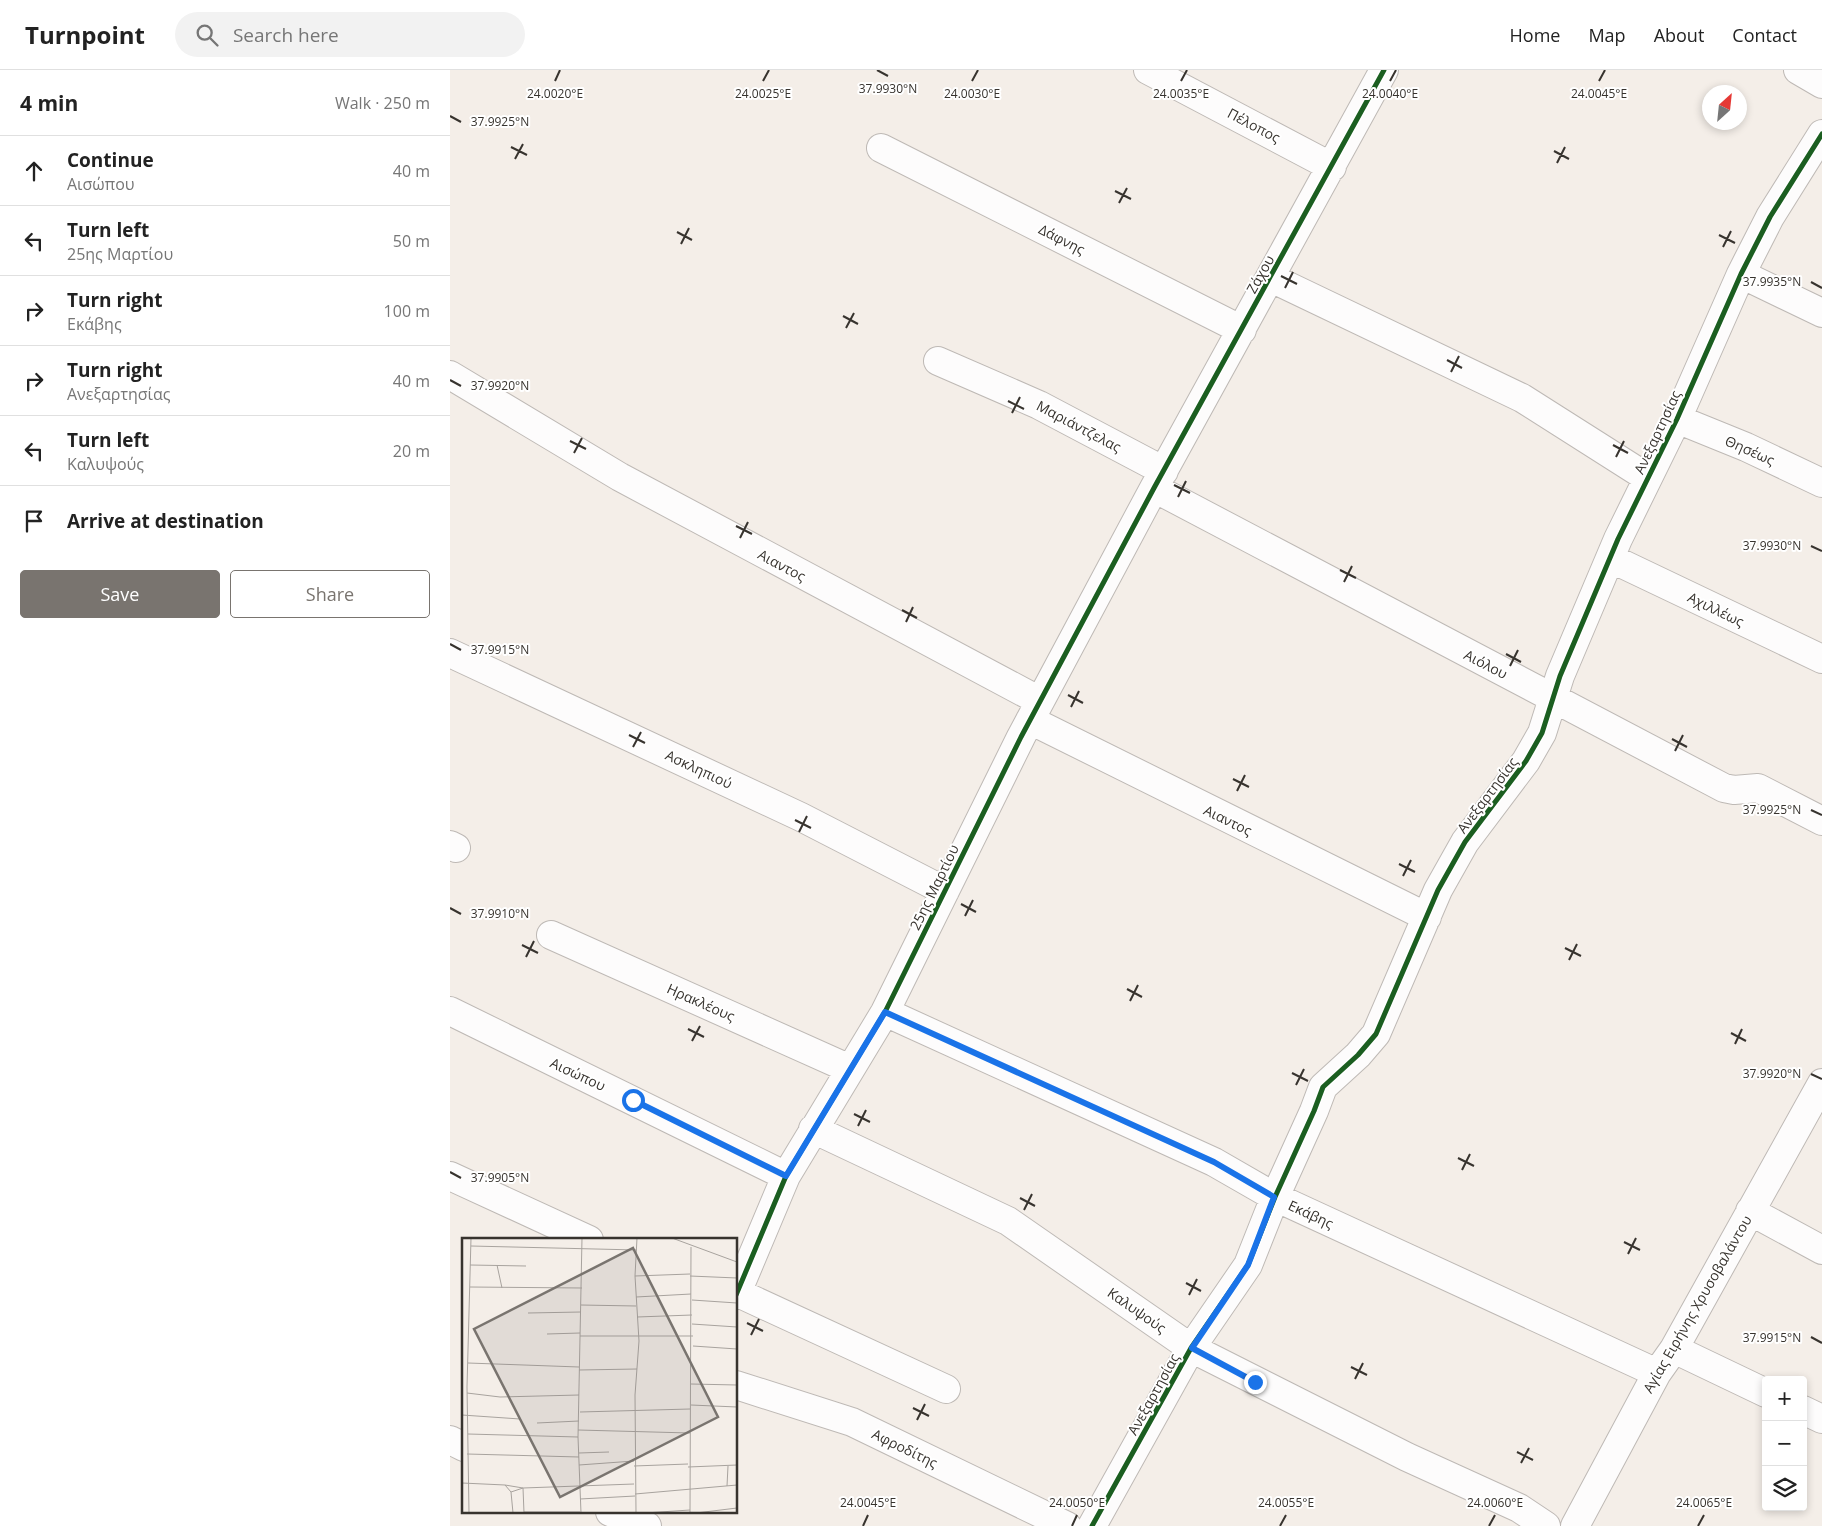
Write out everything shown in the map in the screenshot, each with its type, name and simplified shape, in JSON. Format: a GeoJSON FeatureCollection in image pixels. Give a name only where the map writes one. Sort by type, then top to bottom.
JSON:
{"type":"FeatureCollection","features":[{"type":"Feature","properties":{"kind":"street","name":"Πέλοπος"},"geometry":{"type":"LineString","coordinates":[[1148,70],[1332,167]]}},
{"type":"Feature","properties":{"kind":"street","name":"Ζάχου"},"geometry":{"type":"LineString","coordinates":[[1159,480],[1384,70]]}},
{"type":"Feature","properties":{"kind":"street"},"geometry":{"type":"LineString","coordinates":[[1798,70],[1822,84]]}},
{"type":"Feature","properties":{"kind":"street","name":"Ανεξαρτησίας"},"geometry":{"type":"LineString","coordinates":[[1092,1526],[1192,1348],[1248,1265],[1274,1197],[1314,1112],[1323,1087],[1358,1055],[1376,1034],[1438,890],[1465,842],[1526,761],[1542,733],[1560,676],[1610,558],[1677,419],[1741,274],[1770,217],[1822,134]]}},
{"type":"Feature","properties":{"kind":"street","name":"Δάφνης"},"geometry":{"type":"LineString","coordinates":[[881,148],[1242,330]]}},
{"type":"Feature","properties":{"kind":"street"},"geometry":{"type":"LineString","coordinates":[[1741,274],[1822,313]]}},
{"type":"Feature","properties":{"kind":"street"},"geometry":{"type":"LineString","coordinates":[[1271,278],[1522,398],[1648,478]]}},
{"type":"Feature","properties":{"kind":"street","name":"Μαριάντζελας"},"geometry":{"type":"LineString","coordinates":[[938,361],[1039,405],[1159,480]]}},
{"type":"Feature","properties":{"kind":"street","name":"Αιαντος"},"geometry":{"type":"LineString","coordinates":[[450,375],[620,477],[1035,711],[1427,917]]}},
{"type":"Feature","properties":{"kind":"street","name":"Θησέως"},"geometry":{"type":"LineString","coordinates":[[1677,419],[1822,483]]}},
{"type":"Feature","properties":{"kind":"street","name":"Αιόλου"},"geometry":{"type":"LineString","coordinates":[[1159,480],[1554,699],[1724,788],[1734,790],[1758,788],[1822,821]]}},
{"type":"Feature","properties":{"kind":"street","name":"25ης Μαρτίου"},"geometry":{"type":"LineString","coordinates":[[738,1292],[786,1176],[885,1012],[1035,711],[1159,480]]}},
{"type":"Feature","properties":{"kind":"street","name":"Αχιλλέως"},"geometry":{"type":"LineString","coordinates":[[1610,558],[1822,659]]}},
{"type":"Feature","properties":{"kind":"street","name":"Ασκληπιού"},"geometry":{"type":"LineString","coordinates":[[450,653],[801,817],[945,891]]}},
{"type":"Feature","properties":{"kind":"street","name":"Ηρακλέους"},"geometry":{"type":"LineString","coordinates":[[551,935],[850,1069]]}},
{"type":"Feature","properties":{"kind":"street","name":"Αισώπου"},"geometry":{"type":"LineString","coordinates":[[450,1011],[786,1176]]}},
{"type":"Feature","properties":{"kind":"street","name":"Εκάβης"},"geometry":{"type":"LineString","coordinates":[[885,1012],[1214,1162],[1274,1197],[1657,1373]]}},
{"type":"Feature","properties":{"kind":"street","name":"Αγίας Ειρήνης Χρυσοβαλάντου"},"geometry":{"type":"LineString","coordinates":[[1575,1526],[1657,1373],[1674,1349],[1822,1083]]}},
{"type":"Feature","properties":{"kind":"street","name":"Καλυψούς"},"geometry":{"type":"LineString","coordinates":[[813,1129],[1008,1221],[1192,1348],[1398,1453],[1519,1508],[1546,1526]]}},
{"type":"Feature","properties":{"kind":"street"},"geometry":{"type":"LineString","coordinates":[[450,1176],[585,1238]]}},
{"type":"Feature","properties":{"kind":"street"},"geometry":{"type":"LineString","coordinates":[[1750,1211],[1822,1250]]}},
{"type":"Feature","properties":{"kind":"street"},"geometry":{"type":"LineString","coordinates":[[738,1294],[946,1389]]}},
{"type":"Feature","properties":{"kind":"street"},"geometry":{"type":"LineString","coordinates":[[1674,1349],[1762,1391]]}},
{"type":"Feature","properties":{"kind":"street","name":"Αφροδίτης"},"geometry":{"type":"LineString","coordinates":[[738,1387],[852,1422],[1067,1526]]}},
{"type":"Feature","properties":{"kind":"street"},"geometry":{"type":"LineString","coordinates":[[1807,1412],[1822,1419]]}},
{"type":"Feature","properties":{"kind":"street"},"geometry":{"type":"LineString","coordinates":[[450,1440],[462,1446]]}},
{"type":"Feature","properties":{"kind":"cycle path"},"geometry":{"type":"LineString","coordinates":[[738,1290],[786,1176],[885,1012],[1021,737],[1154,488],[1384,70]]}},
{"type":"Feature","properties":{"kind":"cycle path"},"geometry":{"type":"LineString","coordinates":[[1092,1526],[1191,1348],[1248,1265],[1275,1197],[1323,1087],[1358,1055],[1376,1034],[1438,890],[1465,842],[1526,761],[1542,733],[1560,676],[1618,539],[1677,419],[1741,274],[1770,217],[1822,134]]}},
{"type":"Feature","properties":{"kind":"route"},"geometry":{"type":"LineString","coordinates":[[633,1100],[786,1176],[885,1012],[1214,1162],[1274,1197],[1248,1265],[1192,1348],[1255,1382]]}}]}
